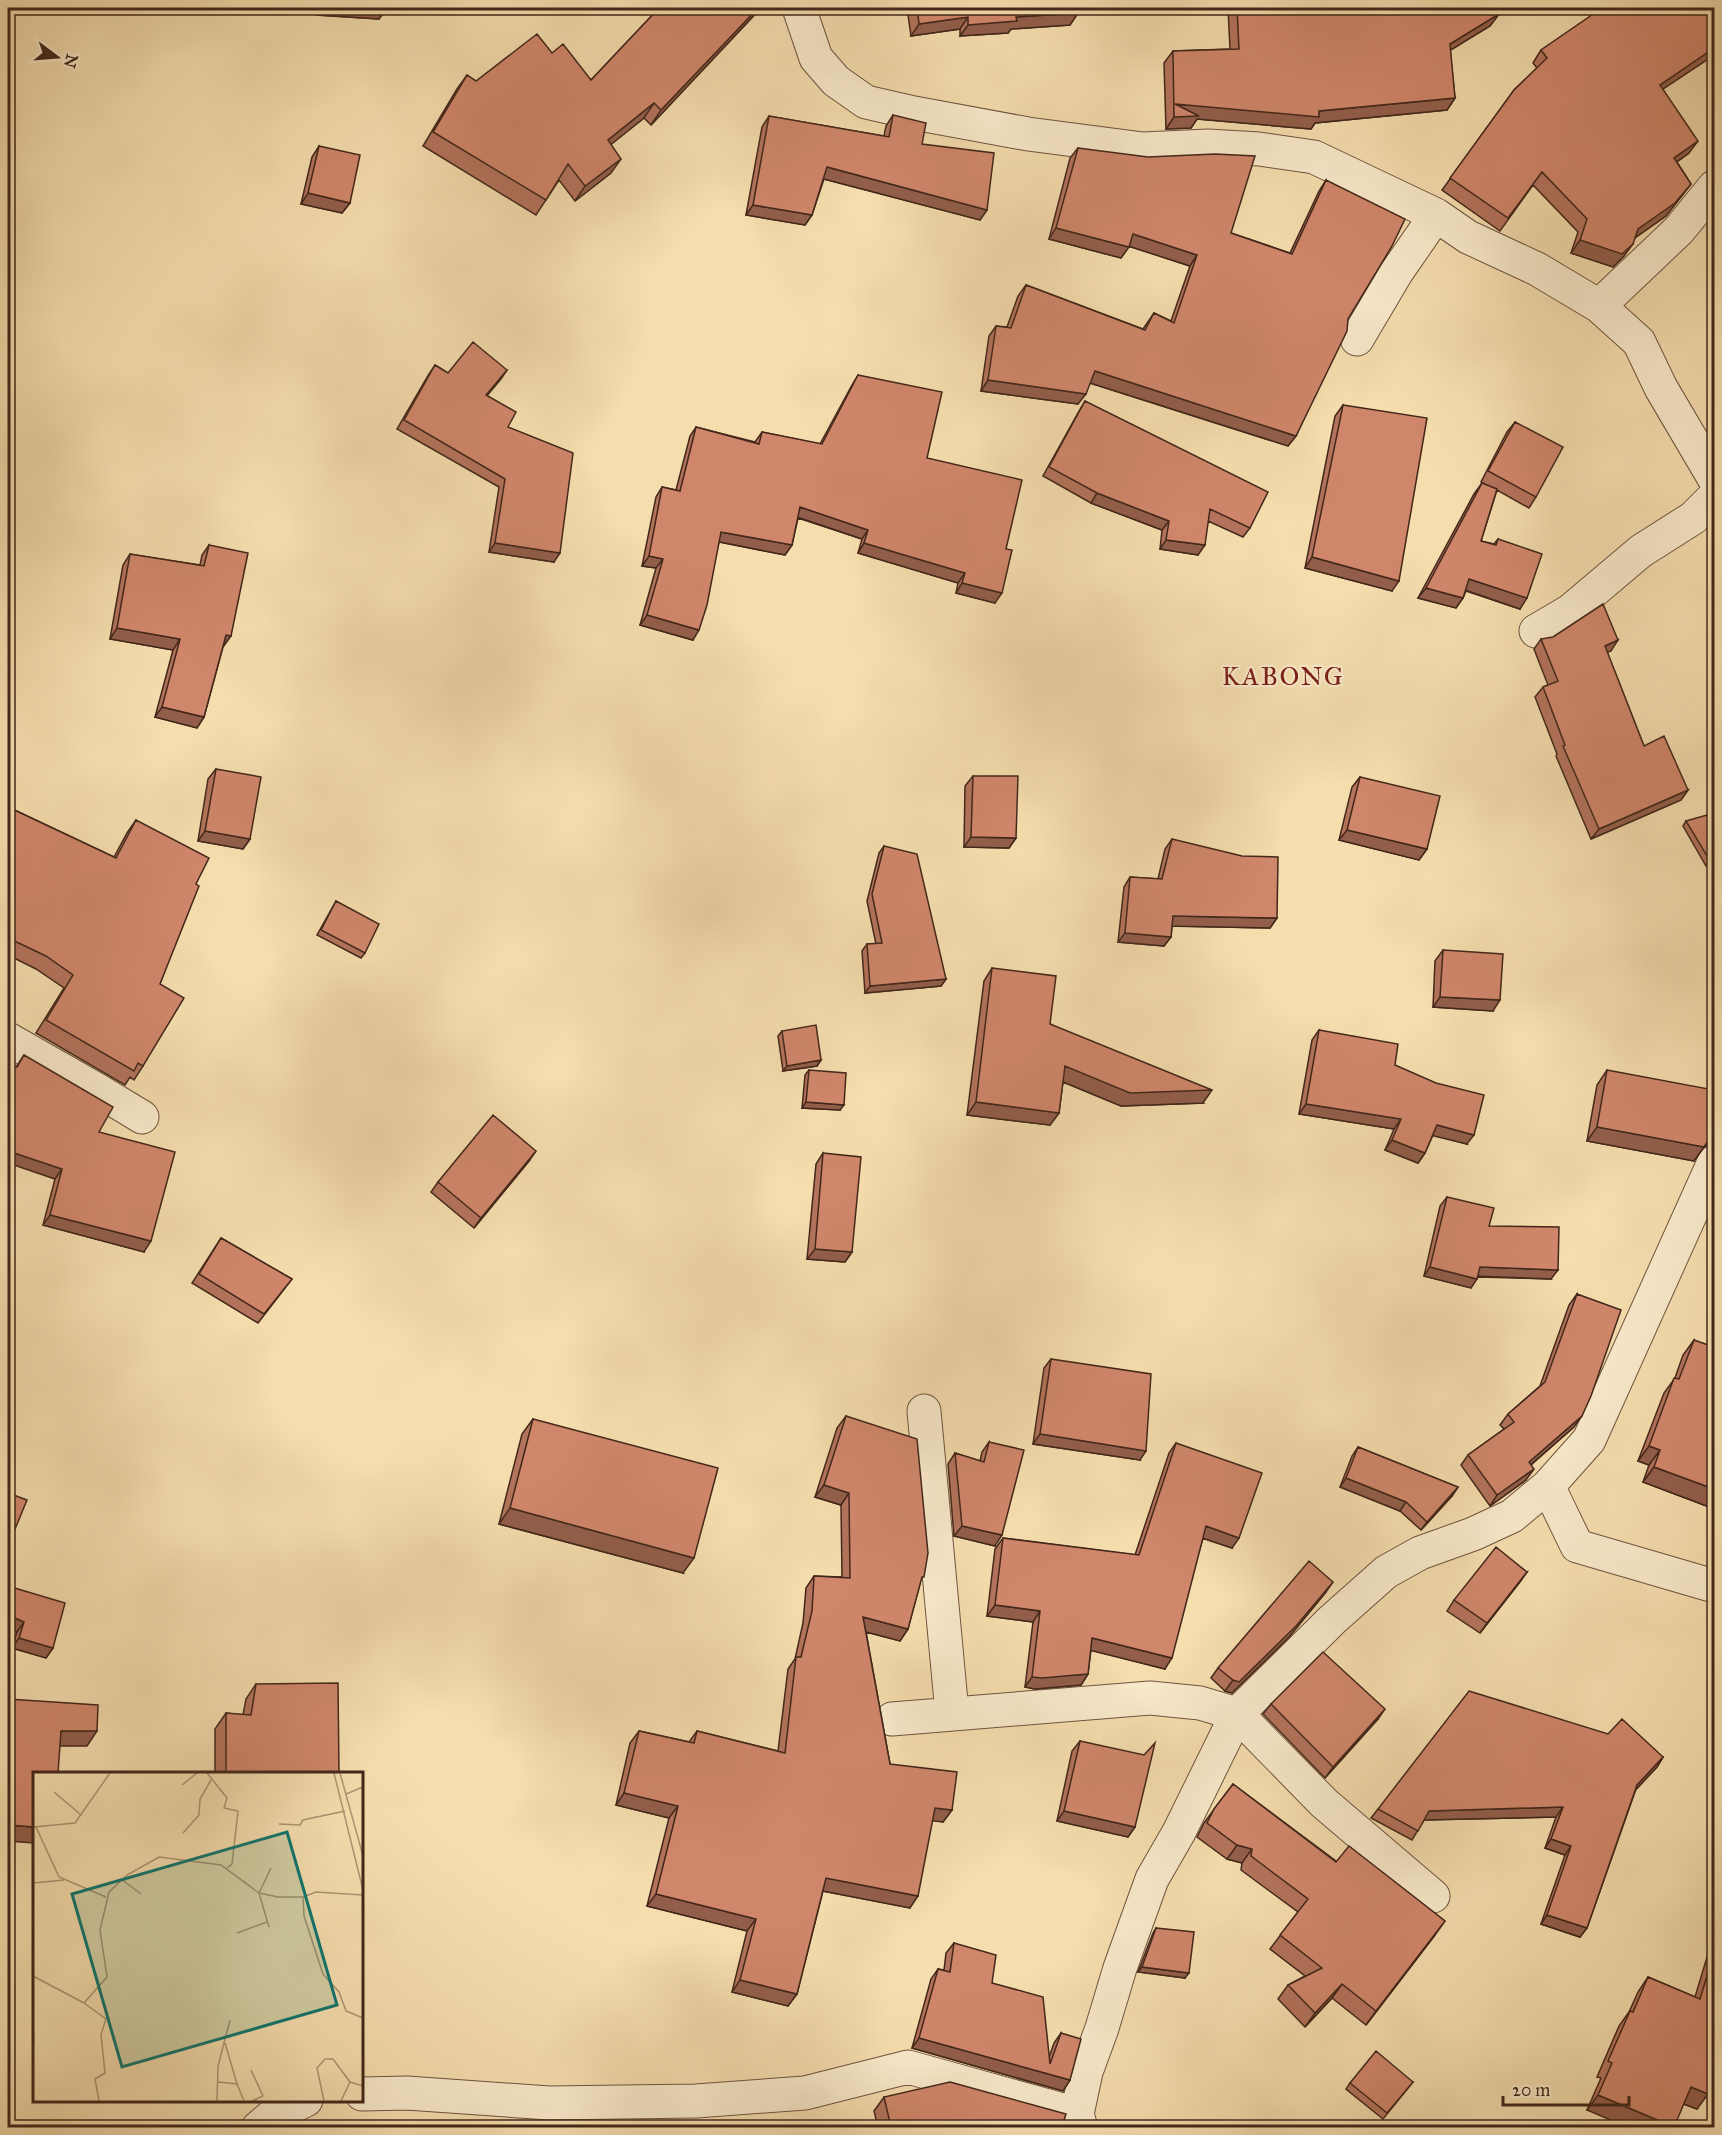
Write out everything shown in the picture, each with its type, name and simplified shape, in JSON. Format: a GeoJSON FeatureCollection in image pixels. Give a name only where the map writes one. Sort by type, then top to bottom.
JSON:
{"type":"FeatureCollection","features":[{"type":"Feature","properties":{"kind":"street"},"geometry":{"type":"LineString","coordinates":[[799,8],[816,58],[836,81],[866,102],[1028,134],[1143,149],[1218,147],[1259,149],[1314,157],[1436,215],[1468,237],[1537,269],[1599,306],[1639,342],[1661,388],[1714,478]]}},
{"type":"Feature","properties":{"kind":"street"},"geometry":{"type":"LineString","coordinates":[[1599,306],[1679,230],[1714,187]]}},
{"type":"Feature","properties":{"kind":"street"},"geometry":{"type":"LineString","coordinates":[[1357,339],[1395,273],[1436,215]]}},
{"type":"Feature","properties":{"kind":"street"},"geometry":{"type":"LineString","coordinates":[[1536,631],[1570,611],[1641,551],[1693,518],[1714,497]]}},
{"type":"Feature","properties":{"kind":"street"},"geometry":{"type":"LineString","coordinates":[[8,1039],[142,1117]]}},
{"type":"Feature","properties":{"kind":"street"},"geometry":{"type":"LineString","coordinates":[[363,2094],[407,2092],[549,2103],[696,2101],[805,2093],[908,2067],[1079,2121],[1086,2072],[1152,1879],[1179,1832],[1237,1714],[1332,1620],[1386,1572],[1420,1553],[1473,1534],[1512,1516],[1548,1486],[1589,1440],[1714,1162]]}},
{"type":"Feature","properties":{"kind":"street"},"geometry":{"type":"LineString","coordinates":[[924,1411],[952,1713]]}},
{"type":"Feature","properties":{"kind":"street"},"geometry":{"type":"LineString","coordinates":[[1548,1486],[1577,1546],[1714,1586]]}},
{"type":"Feature","properties":{"kind":"street"},"geometry":{"type":"LineString","coordinates":[[892,1719],[1150,1698],[1200,1703],[1237,1714],[1324,1803],[1433,1896]]}},
{"type":"Feature","properties":{"kind":"street"},"geometry":{"type":"LineString","coordinates":[[258,2127],[273,2116],[302,2102]]}},
{"type":"Feature","properties":{"kind":"building"},"geometry":{"type":"Polygon","coordinates":[[[659,8],[758,8],[661,110],[654,103],[608,140],[621,159],[585,186],[568,164],[546,200],[433,132],[467,75],[476,81],[537,34],[552,53],[563,44],[591,80],[659,8]]]}},
{"type":"Feature","properties":{"kind":"building"},"geometry":{"type":"Polygon","coordinates":[[[917,8],[1078,8],[1078,13],[1016,17],[1017,21],[968,25],[968,17],[919,24],[917,8]]]}},
{"type":"Feature","properties":{"kind":"building"},"geometry":{"type":"Polygon","coordinates":[[[1237,8],[1495,8],[1499,14],[1450,44],[1455,98],[1319,111],[1319,117],[1175,104],[1199,116],[1174,117],[1173,51],[1239,49],[1237,8]]]}},
{"type":"Feature","properties":{"kind":"building"},"geometry":{"type":"Polygon","coordinates":[[[1602,8],[1705,8],[1714,21],[1714,48],[1660,85],[1698,141],[1674,158],[1691,184],[1675,203],[1638,229],[1633,244],[1622,254],[1580,240],[1587,219],[1542,172],[1508,218],[1450,178],[1514,90],[1547,58],[1541,50],[1602,8]]]}},
{"type":"Feature","properties":{"kind":"building"},"geometry":{"type":"Polygon","coordinates":[[[893,115],[926,123],[922,144],[994,153],[987,210],[827,167],[812,215],[753,205],[769,116],[889,137],[893,115]]]}},
{"type":"Feature","properties":{"kind":"building"},"geometry":{"type":"Polygon","coordinates":[[[319,146],[360,155],[350,203],[308,193],[319,146]]]}},
{"type":"Feature","properties":{"kind":"building"},"geometry":{"type":"Polygon","coordinates":[[[1078,148],[1148,157],[1215,154],[1255,156],[1231,233],[1292,254],[1326,180],[1405,219],[1392,246],[1348,319],[1347,331],[1296,436],[1095,371],[1086,394],[988,380],[996,326],[1011,328],[1026,285],[1145,330],[1154,313],[1174,323],[1197,255],[1133,234],[1129,247],[1056,228],[1078,148]]]}},
{"type":"Feature","properties":{"kind":"building"},"geometry":{"type":"Polygon","coordinates":[[[473,342],[507,370],[486,395],[516,412],[508,427],[573,453],[560,553],[495,543],[505,479],[404,420],[435,365],[448,373],[473,342]]]}},
{"type":"Feature","properties":{"kind":"building"},"geometry":{"type":"Polygon","coordinates":[[[858,375],[942,392],[927,458],[1022,480],[1006,549],[1012,550],[1002,593],[962,583],[965,573],[864,543],[868,530],[800,507],[792,545],[721,532],[707,605],[699,630],[647,615],[663,559],[649,556],[662,487],[680,491],[696,427],[759,444],[762,432],[822,444],[858,375]]]}},
{"type":"Feature","properties":{"kind":"building"},"geometry":{"type":"Polygon","coordinates":[[[1085,401],[1268,492],[1250,528],[1210,509],[1205,545],[1166,540],[1169,521],[1097,493],[1049,467],[1085,401]]]}},
{"type":"Feature","properties":{"kind":"building"},"geometry":{"type":"Polygon","coordinates":[[[1343,405],[1427,418],[1399,581],[1312,557],[1343,405]]]}},
{"type":"Feature","properties":{"kind":"building"},"geometry":{"type":"Polygon","coordinates":[[[1515,422],[1563,447],[1536,497],[1488,471],[1515,422]]]}},
{"type":"Feature","properties":{"kind":"building"},"geometry":{"type":"Polygon","coordinates":[[[1482,483],[1497,489],[1481,541],[1496,545],[1498,539],[1542,554],[1527,598],[1469,579],[1463,598],[1426,588],[1482,483]]]}},
{"type":"Feature","properties":{"kind":"building"},"geometry":{"type":"Polygon","coordinates":[[[209,545],[248,553],[231,636],[226,635],[204,717],[162,707],[180,639],[117,628],[130,554],[204,566],[209,545]]]}},
{"type":"Feature","properties":{"kind":"building"},"geometry":{"type":"Polygon","coordinates":[[[1603,604],[1618,640],[1605,646],[1644,746],[1664,736],[1688,790],[1599,829],[1563,746],[1565,745],[1543,687],[1558,681],[1541,639],[1553,637],[1603,604]]]}},
{"type":"Feature","properties":{"kind":"building"},"geometry":{"type":"Polygon","coordinates":[[[216,769],[261,777],[250,839],[205,831],[216,769]]]}},
{"type":"Feature","properties":{"kind":"building"},"geometry":{"type":"Polygon","coordinates":[[[973,776],[1018,776],[1016,838],[971,837],[973,776]]]}},
{"type":"Feature","properties":{"kind":"building"},"geometry":{"type":"Polygon","coordinates":[[[1360,777],[1440,796],[1427,849],[1347,830],[1360,777]]]}},
{"type":"Feature","properties":{"kind":"building"},"geometry":{"type":"Polygon","coordinates":[[[8,807],[116,858],[136,820],[209,858],[196,884],[199,886],[160,984],[184,998],[143,1066],[138,1063],[134,1071],[46,1020],[73,975],[46,956],[8,938],[8,807]]]}},
{"type":"Feature","properties":{"kind":"building"},"geometry":{"type":"Polygon","coordinates":[[[1714,813],[1714,858],[1710,861],[1686,821],[1714,813]]]}},
{"type":"Feature","properties":{"kind":"building"},"geometry":{"type":"Polygon","coordinates":[[[1172,839],[1242,856],[1278,857],[1277,918],[1173,916],[1171,937],[1125,933],[1130,877],[1162,879],[1172,839]]]}},
{"type":"Feature","properties":{"kind":"building"},"geometry":{"type":"Polygon","coordinates":[[[884,846],[917,854],[946,979],[870,986],[867,944],[882,943],[872,894],[884,846]]]}},
{"type":"Feature","properties":{"kind":"building"},"geometry":{"type":"Polygon","coordinates":[[[336,901],[379,924],[365,953],[321,930],[336,901]]]}},
{"type":"Feature","properties":{"kind":"building"},"geometry":{"type":"Polygon","coordinates":[[[1443,950],[1503,954],[1500,1000],[1440,997],[1443,950]]]}},
{"type":"Feature","properties":{"kind":"building"},"geometry":{"type":"Polygon","coordinates":[[[992,968],[1056,976],[1050,1024],[1212,1090],[1130,1093],[1065,1066],[1059,1113],[976,1102],[992,968]]]}},
{"type":"Feature","properties":{"kind":"building"},"geometry":{"type":"Polygon","coordinates":[[[816,1025],[821,1060],[787,1066],[782,1031],[816,1025]]]}},
{"type":"Feature","properties":{"kind":"building"},"geometry":{"type":"Polygon","coordinates":[[[1319,1030],[1398,1044],[1395,1065],[1436,1083],[1484,1095],[1474,1135],[1437,1125],[1425,1153],[1392,1140],[1401,1119],[1306,1104],[1319,1030]]]}},
{"type":"Feature","properties":{"kind":"building"},"geometry":{"type":"Polygon","coordinates":[[[24,1055],[113,1107],[99,1132],[175,1152],[151,1241],[50,1215],[62,1169],[8,1151],[8,1064],[17,1067],[24,1055]]]}},
{"type":"Feature","properties":{"kind":"building"},"geometry":{"type":"Polygon","coordinates":[[[809,1070],[846,1073],[844,1105],[806,1102],[809,1070]]]}},
{"type":"Feature","properties":{"kind":"building"},"geometry":{"type":"Polygon","coordinates":[[[1607,1070],[1714,1090],[1714,1132],[1704,1147],[1597,1127],[1607,1070]]]}},
{"type":"Feature","properties":{"kind":"building"},"geometry":{"type":"Polygon","coordinates":[[[493,1115],[536,1151],[481,1218],[438,1182],[493,1115]]]}},
{"type":"Feature","properties":{"kind":"building"},"geometry":{"type":"Polygon","coordinates":[[[823,1153],[861,1157],[852,1252],[815,1249],[823,1153]]]}},
{"type":"Feature","properties":{"kind":"building"},"geometry":{"type":"Polygon","coordinates":[[[1447,1197],[1494,1208],[1489,1226],[1559,1227],[1558,1270],[1480,1267],[1477,1279],[1430,1267],[1447,1197]]]}},
{"type":"Feature","properties":{"kind":"building"},"geometry":{"type":"Polygon","coordinates":[[[221,1238],[292,1279],[264,1314],[199,1274],[221,1238]]]}},
{"type":"Feature","properties":{"kind":"building"},"geometry":{"type":"Polygon","coordinates":[[[1577,1294],[1621,1310],[1591,1396],[1582,1416],[1529,1462],[1534,1469],[1497,1495],[1468,1455],[1514,1422],[1508,1414],[1545,1382],[1577,1294]]]}},
{"type":"Feature","properties":{"kind":"building"},"geometry":{"type":"Polygon","coordinates":[[[1694,1340],[1714,1347],[1714,1489],[1654,1467],[1660,1450],[1649,1446],[1674,1378],[1679,1379],[1694,1340]]]}},
{"type":"Feature","properties":{"kind":"building"},"geometry":{"type":"Polygon","coordinates":[[[1051,1359],[1151,1374],[1146,1451],[1040,1434],[1051,1359]]]}},
{"type":"Feature","properties":{"kind":"building"},"geometry":{"type":"Polygon","coordinates":[[[846,1416],[917,1439],[928,1553],[924,1577],[922,1577],[908,1629],[863,1617],[890,1764],[957,1772],[952,1810],[935,1808],[918,1896],[826,1878],[797,1994],[740,1980],[756,1919],[656,1894],[678,1806],[624,1793],[639,1731],[694,1743],[697,1731],[785,1753],[796,1657],[801,1657],[812,1611],[814,1576],[850,1578],[849,1493],[824,1485],[846,1416]]]}},
{"type":"Feature","properties":{"kind":"building"},"geometry":{"type":"Polygon","coordinates":[[[533,1419],[718,1468],[694,1558],[510,1508],[533,1419]]]}},
{"type":"Feature","properties":{"kind":"building"},"geometry":{"type":"Polygon","coordinates":[[[989,1442],[1024,1450],[1002,1535],[962,1526],[955,1453],[984,1462],[989,1442]]]}},
{"type":"Feature","properties":{"kind":"building"},"geometry":{"type":"Polygon","coordinates":[[[1176,1443],[1262,1473],[1239,1538],[1206,1526],[1172,1658],[1092,1638],[1088,1674],[1032,1677],[1040,1611],[995,1605],[1003,1538],[1139,1555],[1176,1443]]]}},
{"type":"Feature","properties":{"kind":"building"},"geometry":{"type":"Polygon","coordinates":[[[1358,1447],[1458,1487],[1427,1522],[1406,1502],[1346,1478],[1358,1447]]]}},
{"type":"Feature","properties":{"kind":"building"},"geometry":{"type":"Polygon","coordinates":[[[8,1493],[27,1500],[8,1546],[8,1493]]]}},
{"type":"Feature","properties":{"kind":"building"},"geometry":{"type":"Polygon","coordinates":[[[1496,1547],[1527,1572],[1487,1623],[1454,1600],[1496,1547]]]}},
{"type":"Feature","properties":{"kind":"building"},"geometry":{"type":"Polygon","coordinates":[[[1309,1561],[1333,1582],[1296,1626],[1239,1682],[1233,1680],[1218,1668],[1309,1561]]]}},
{"type":"Feature","properties":{"kind":"building"},"geometry":{"type":"Polygon","coordinates":[[[8,1586],[65,1603],[53,1648],[19,1638],[24,1622],[8,1615],[8,1586]]]}},
{"type":"Feature","properties":{"kind":"building"},"geometry":{"type":"Polygon","coordinates":[[[1323,1652],[1385,1709],[1333,1767],[1271,1704],[1323,1652]]]}},
{"type":"Feature","properties":{"kind":"building"},"geometry":{"type":"Polygon","coordinates":[[[338,1683],[339,1772],[226,1772],[226,1713],[251,1715],[256,1684],[338,1683]]]}},
{"type":"Feature","properties":{"kind":"building"},"geometry":{"type":"Polygon","coordinates":[[[1469,1691],[1608,1734],[1622,1719],[1663,1757],[1637,1785],[1587,1928],[1547,1915],[1571,1846],[1551,1839],[1563,1807],[1429,1811],[1418,1831],[1378,1809],[1469,1691]]]}},
{"type":"Feature","properties":{"kind":"building"},"geometry":{"type":"Polygon","coordinates":[[[8,1699],[98,1705],[97,1731],[61,1731],[58,1772],[33,1772],[33,1827],[8,1825],[8,1699]]]}},
{"type":"Feature","properties":{"kind":"building"},"geometry":{"type":"Polygon","coordinates":[[[1080,1741],[1144,1755],[1155,1743],[1135,1827],[1064,1811],[1080,1741]]]}},
{"type":"Feature","properties":{"kind":"building"},"geometry":{"type":"Polygon","coordinates":[[[1233,1784],[1336,1862],[1349,1846],[1445,1921],[1376,2011],[1342,1984],[1315,2013],[1288,1985],[1322,1968],[1280,1935],[1308,1899],[1251,1856],[1252,1849],[1237,1845],[1207,1823],[1214,1809],[1233,1784]]]}},
{"type":"Feature","properties":{"kind":"building"},"geometry":{"type":"Polygon","coordinates":[[[1156,1928],[1194,1932],[1189,1973],[1142,1967],[1156,1928]]]}},
{"type":"Feature","properties":{"kind":"building"},"geometry":{"type":"Polygon","coordinates":[[[954,1943],[996,1955],[992,1983],[1043,1997],[1050,2064],[1061,2033],[1081,2039],[1070,2080],[919,2038],[938,1969],[950,1972],[954,1943]]]}},
{"type":"Feature","properties":{"kind":"building"},"geometry":{"type":"Polygon","coordinates":[[[1714,1953],[1714,2038],[1708,2053],[1712,2055],[1711,2059],[1714,2061],[1714,2078],[1708,2094],[1691,2087],[1674,2127],[1598,2095],[1612,2063],[1608,2061],[1648,1977],[1700,1999],[1714,1953]]]}},
{"type":"Feature","properties":{"kind":"building"},"geometry":{"type":"Polygon","coordinates":[[[1376,2051],[1413,2082],[1387,2113],[1350,2083],[1376,2051]]]}},
{"type":"Feature","properties":{"kind":"building"},"geometry":{"type":"Polygon","coordinates":[[[950,2082],[1066,2114],[1062,2127],[891,2127],[884,2097],[950,2082]]]}},
{"type":"Feature","properties":{"kind":"building"},"geometry":{"type":"Polygon","coordinates":[[[686,2122],[687,2127],[624,2127],[686,2122]]]}},
{"type":"Feature","properties":{"kind":"district","name":"KABONG"},"geometry":{"type":"Point","coordinates":[1283,676]}}]}
